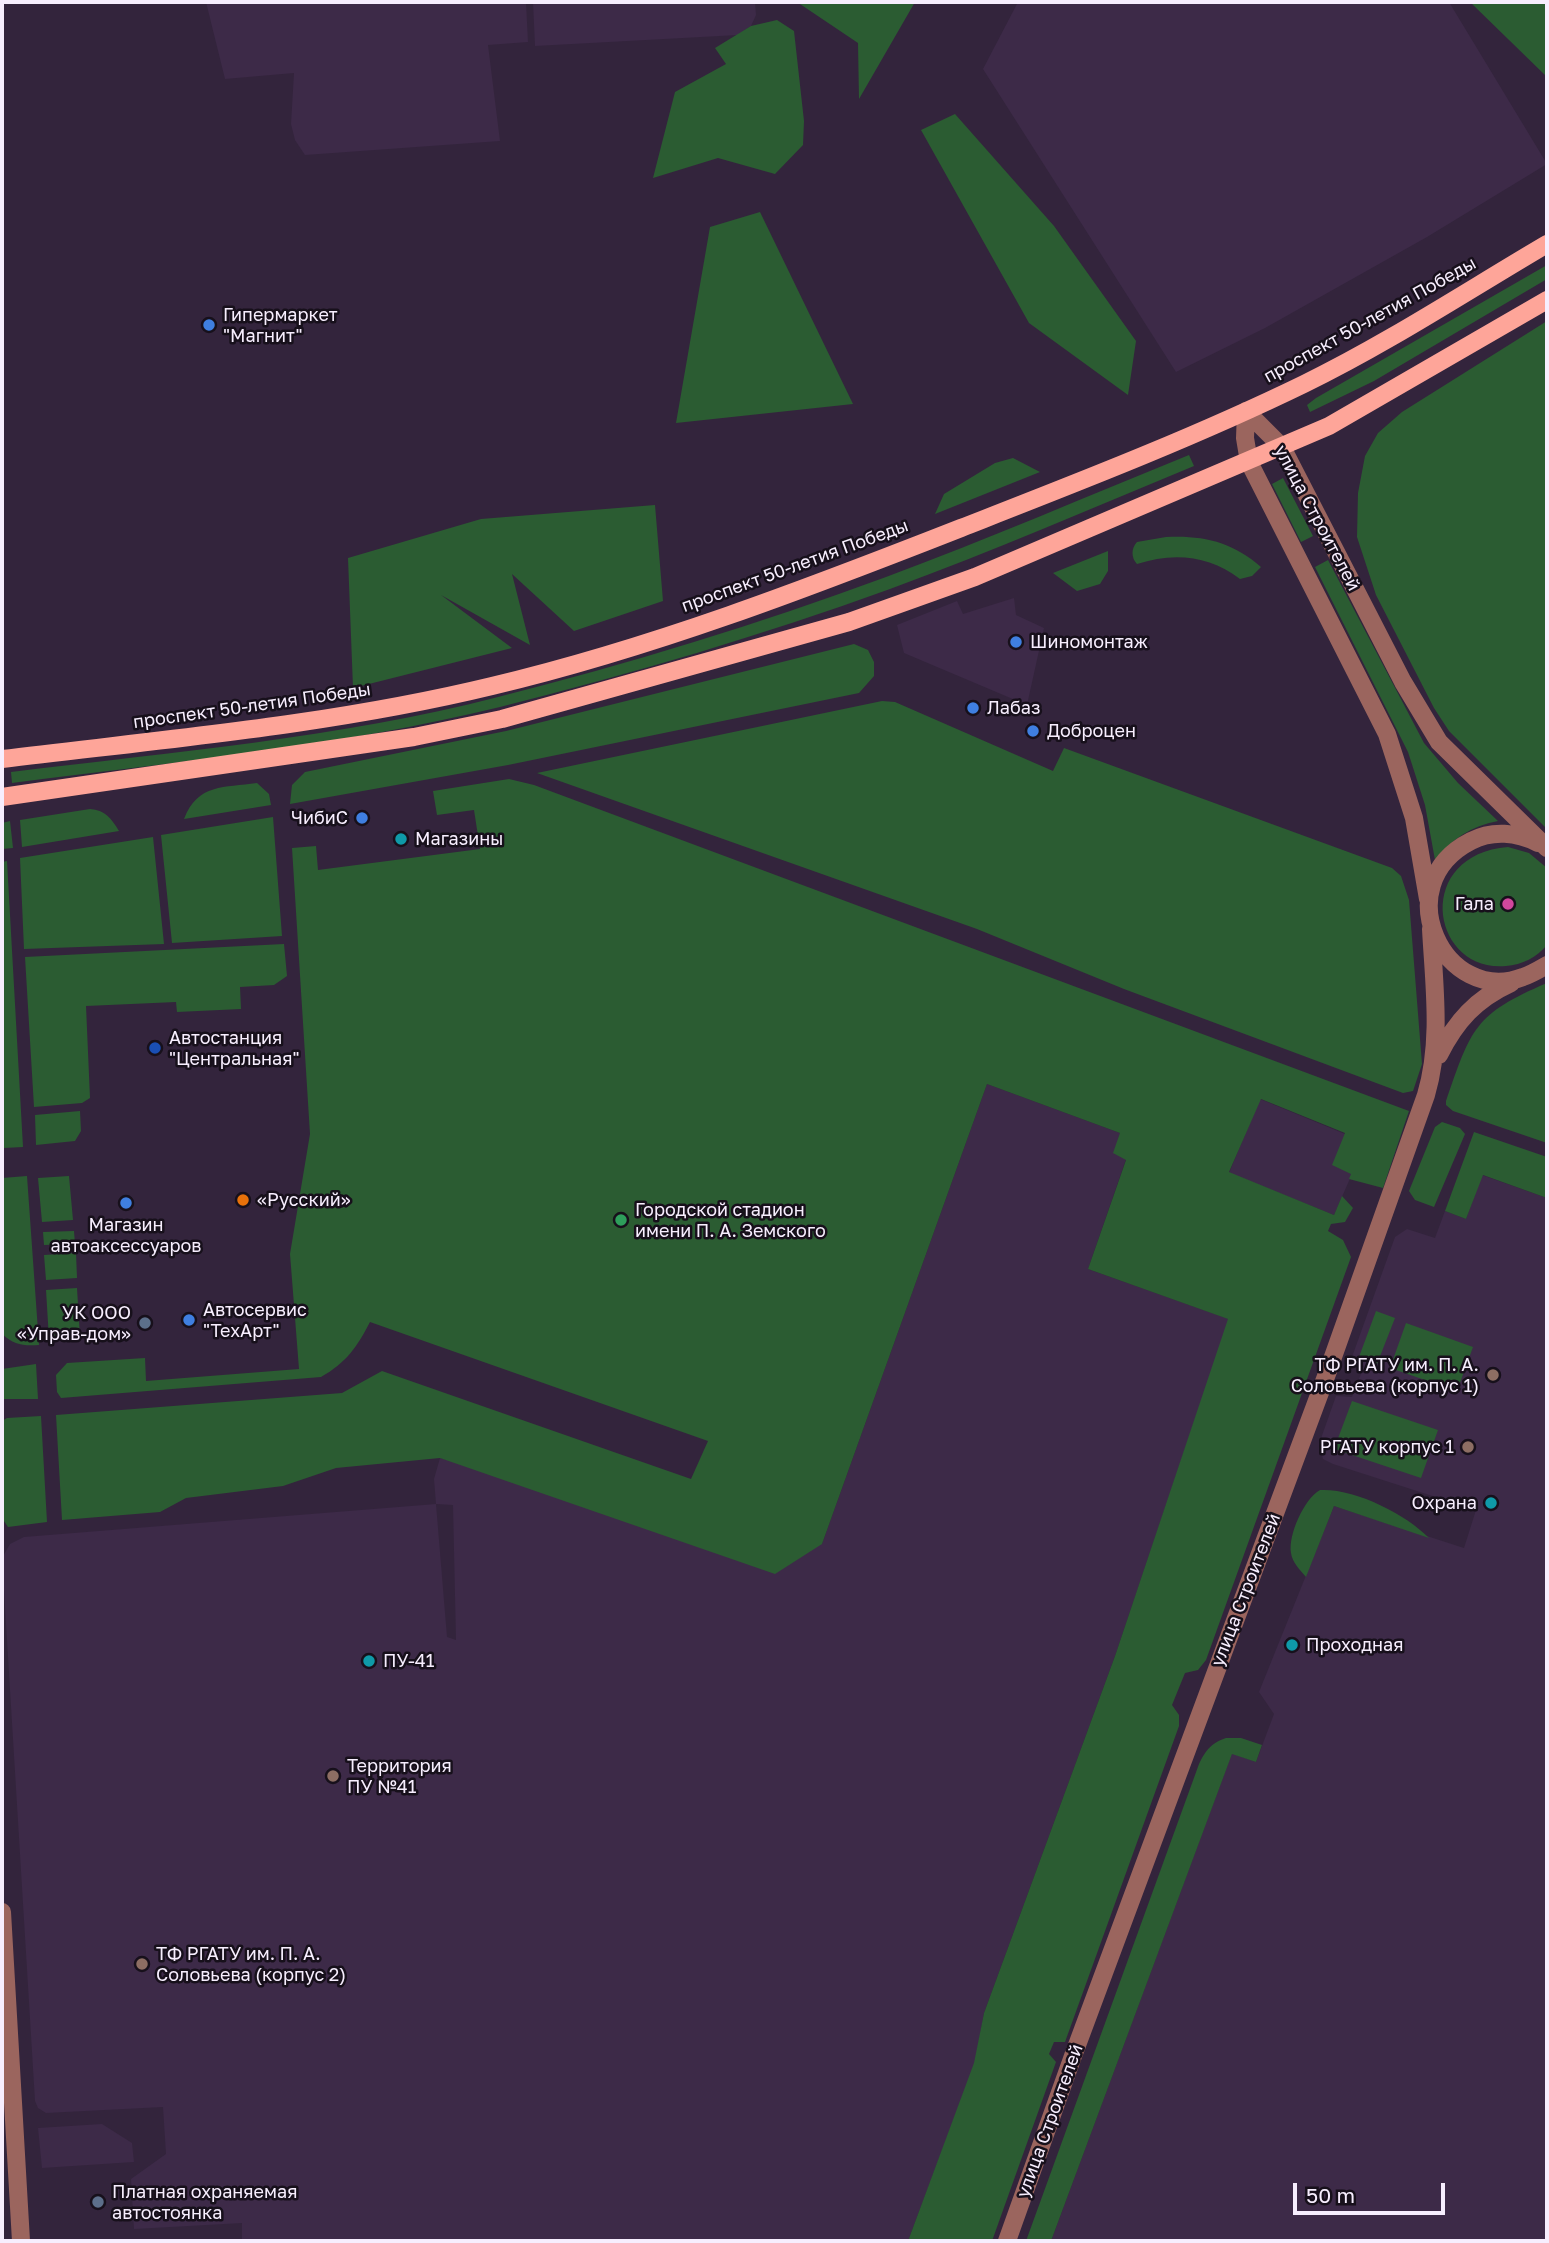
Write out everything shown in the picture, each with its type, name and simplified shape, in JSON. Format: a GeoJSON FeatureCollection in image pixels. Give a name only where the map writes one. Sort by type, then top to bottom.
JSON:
{"type":"FeatureCollection","features":[{"type":"Feature","properties":{"kind":"main road","name":"проспект 50-летия Победы"},"geometry":{"type":"LineString","coordinates":[[2,759],[226,733],[408,705],[519,679],[630,647],[881,559],[1246,411],[1359,355],[1547,244]]}},
{"type":"Feature","properties":{"kind":"main road"},"geometry":{"type":"LineString","coordinates":[[2,797],[400,740],[577,699],[860,619],[975,577],[1282,447],[1383,397],[1547,300]]}},
{"type":"Feature","properties":{"kind":"street","name":"улица Строителей"},"geometry":{"type":"LineString","coordinates":[[1246,411],[1282,447],[1403,682],[1439,742],[1547,849]]}},
{"type":"Feature","properties":{"kind":"street","name":"улица Строителей"},"geometry":{"type":"LineString","coordinates":[[1007,2241],[1332,1358],[1435,1065],[1437,1036],[1431,929],[1414,818],[1387,734],[1249,462],[1245,438],[1246,411]]}},
{"type":"Feature","properties":{"kind":"street"},"geometry":{"type":"LineString","coordinates":[[1428,900],[1437,870],[1455,849],[1481,836],[1509,833],[1535,841],[1547,849]]}},
{"type":"Feature","properties":{"kind":"street"},"geometry":{"type":"LineString","coordinates":[[1431,929],[1444,954],[1468,973],[1494,981],[1522,978]]}},
{"type":"Feature","properties":{"kind":"street"},"geometry":{"type":"LineString","coordinates":[[1435,1065],[1460,1019],[1473,1006],[1547,965]]}},
{"type":"Feature","properties":{"kind":"street"},"geometry":{"type":"LineString","coordinates":[[2,1912],[21,2241]]}},
{"type":"Feature","properties":{"kind":"shaded area"},"geometry":{"type":"Polygon","coordinates":[[[206,2],[526,2],[528,42],[488,45],[500,141],[305,155],[295,140],[291,124],[294,73],[225,79],[206,2]]]}},
{"type":"Feature","properties":{"kind":"shaded area"},"geometry":{"type":"Polygon","coordinates":[[[533,2],[755,2],[756,15],[751,26],[738,35],[535,46],[533,2]]]}},
{"type":"Feature","properties":{"kind":"shaded area"},"geometry":{"type":"Polygon","coordinates":[[[1018,2],[1449,2],[1547,164],[1427,237],[1265,328],[1176,372],[983,69],[1018,2]]]}},
{"type":"Feature","properties":{"kind":"shaded area"},"geometry":{"type":"Polygon","coordinates":[[[1014,598],[1016,615],[1044,628],[1027,705],[904,653],[897,625],[957,601],[963,614],[1014,598]]]}},
{"type":"Feature","properties":{"kind":"shaded area"},"geometry":{"type":"Polygon","coordinates":[[[987,1084],[1120,1133],[1126,1159],[1088,1269],[1229,1319],[1115,1656],[984,2013],[975,2063],[908,2241],[242,2241],[242,2223],[134,2229],[131,2179],[166,2154],[163,2107],[46,2113],[38,2108],[35,2101],[2,1558],[10,1544],[24,1537],[436,1504],[434,1479],[440,1458],[822,1544],[987,1084]],[[436,1504],[447,1637],[456,1640],[453,1505],[436,1504]]]}},
{"type":"Feature","properties":{"kind":"shaded area"},"geometry":{"type":"Polygon","coordinates":[[[1260,1099],[1345,1134],[1352,1174],[1334,1215],[1229,1173],[1260,1099]]]}},
{"type":"Feature","properties":{"kind":"shaded area"},"geometry":{"type":"Polygon","coordinates":[[[1482,1175],[1547,1198],[1547,2241],[1051,2241],[1232,1753],[1256,1762],[1274,1714],[1259,1692],[1334,1506],[1464,1548],[1476,1510],[1333,1464],[1323,1459],[1319,1444],[1336,1396],[1352,1397],[1364,1366],[1352,1357],[1395,1237],[1407,1229],[1435,1238],[1445,1211],[1466,1219],[1482,1175]]]}},
{"type":"Feature","properties":{"kind":"shaded area"},"geometry":{"type":"Polygon","coordinates":[[[102,2124],[132,2143],[134,2162],[42,2168],[38,2128],[102,2124]]]}},
{"type":"Feature","properties":{"kind":"green space"},"geometry":{"type":"Polygon","coordinates":[[[797,2],[915,2],[859,99],[858,43],[797,2]]]}},
{"type":"Feature","properties":{"kind":"green space"},"geometry":{"type":"Polygon","coordinates":[[[1470,2],[1547,2],[1547,77],[1470,2]]]}},
{"type":"Feature","properties":{"kind":"green space"},"geometry":{"type":"Polygon","coordinates":[[[777,20],[794,31],[804,121],[803,145],[775,174],[718,158],[653,178],[675,92],[726,64],[715,48],[751,26],[777,20]]]}},
{"type":"Feature","properties":{"kind":"green space"},"geometry":{"type":"Polygon","coordinates":[[[955,114],[1054,226],[1136,341],[1128,395],[1029,323],[921,130],[955,114]]]}},
{"type":"Feature","properties":{"kind":"green space"},"geometry":{"type":"Polygon","coordinates":[[[760,212],[853,404],[676,423],[710,227],[760,212]]]}},
{"type":"Feature","properties":{"kind":"green space"},"geometry":{"type":"Polygon","coordinates":[[[1547,265],[1547,279],[1374,381],[1310,412],[1307,405],[1316,398],[1547,265]]]}},
{"type":"Feature","properties":{"kind":"green space"},"geometry":{"type":"Polygon","coordinates":[[[1547,321],[1547,829],[1449,731],[1434,708],[1376,595],[1357,537],[1358,493],[1365,456],[1378,433],[1402,412],[1547,321]]]}},
{"type":"Feature","properties":{"kind":"green space"},"geometry":{"type":"Polygon","coordinates":[[[1189,455],[1194,466],[928,575],[794,622],[599,681],[440,721],[319,743],[12,783],[11,772],[256,742],[378,723],[498,697],[596,671],[742,627],[886,577],[1189,455]]]}},
{"type":"Feature","properties":{"kind":"green space"},"geometry":{"type":"Polygon","coordinates":[[[1013,458],[1040,472],[935,514],[944,494],[995,463],[1013,458]]]}},
{"type":"Feature","properties":{"kind":"green space"},"geometry":{"type":"Polygon","coordinates":[[[1283,478],[1313,536],[1301,542],[1272,484],[1283,478]]]}},
{"type":"Feature","properties":{"kind":"green space"},"geometry":{"type":"Polygon","coordinates":[[[655,505],[663,601],[574,631],[512,574],[530,645],[441,595],[512,648],[353,688],[348,558],[481,519],[655,505]]]}},
{"type":"Feature","properties":{"kind":"green space"},"geometry":{"type":"Polygon","coordinates":[[[1166,537],[1193,537],[1217,542],[1240,551],[1261,567],[1252,576],[1240,579],[1216,565],[1190,558],[1164,558],[1137,564],[1133,553],[1137,542],[1166,537]]]}},
{"type":"Feature","properties":{"kind":"green space"},"geometry":{"type":"Polygon","coordinates":[[[1108,551],[1108,571],[1100,584],[1077,591],[1053,573],[1108,551]]]}},
{"type":"Feature","properties":{"kind":"green space"},"geometry":{"type":"Polygon","coordinates":[[[1328,560],[1424,743],[1458,783],[1498,821],[1463,834],[1435,860],[1425,805],[1408,752],[1315,567],[1328,560]]]}},
{"type":"Feature","properties":{"kind":"green space"},"geometry":{"type":"Polygon","coordinates":[[[854,644],[868,650],[874,662],[874,676],[859,693],[508,765],[290,804],[292,785],[305,772],[506,731],[854,644]]]}},
{"type":"Feature","properties":{"kind":"green space"},"geometry":{"type":"Polygon","coordinates":[[[882,701],[895,702],[1053,771],[1064,748],[1392,868],[1401,876],[1409,900],[1422,1064],[1413,1091],[1403,1093],[1124,989],[977,929],[537,773],[882,701]]]}},
{"type":"Feature","properties":{"kind":"green space"},"geometry":{"type":"Polygon","coordinates":[[[509,779],[534,785],[1409,1111],[1383,1188],[1349,1179],[1351,1174],[1332,1165],[1345,1133],[1261,1099],[1229,1172],[1334,1215],[1342,1196],[1353,1208],[1345,1222],[1331,1224],[1328,1231],[1343,1240],[1351,1257],[1206,1660],[1198,1670],[1185,1673],[1172,1705],[1179,1715],[1179,1726],[1065,2042],[1054,2042],[1049,2054],[1056,2062],[992,2241],[908,2241],[974,2063],[984,2013],[1115,1656],[1228,1319],[1088,1269],[1126,1160],[1113,1153],[1120,1133],[987,1084],[822,1544],[775,1574],[440,1458],[336,1468],[283,1486],[186,1498],[160,1512],[62,1520],[56,1415],[342,1393],[382,1371],[691,1479],[708,1441],[370,1322],[350,1354],[321,1377],[61,1398],[57,1392],[56,1375],[67,1363],[145,1358],[146,1381],[299,1369],[290,1254],[310,1134],[292,848],[316,846],[318,870],[480,849],[474,810],[437,815],[433,791],[509,779]]]}},
{"type":"Feature","properties":{"kind":"green space"},"geometry":{"type":"Polygon","coordinates":[[[257,783],[269,794],[271,805],[184,819],[197,799],[213,789],[257,783]]]}},
{"type":"Feature","properties":{"kind":"green space"},"geometry":{"type":"Polygon","coordinates":[[[90,809],[107,815],[119,831],[22,847],[20,820],[90,809]]]}},
{"type":"Feature","properties":{"kind":"green space"},"geometry":{"type":"Polygon","coordinates":[[[273,817],[282,936],[172,943],[161,835],[273,817]]]}},
{"type":"Feature","properties":{"kind":"green space"},"geometry":{"type":"Polygon","coordinates":[[[10,821],[13,848],[2,849],[2,823],[10,821]]]}},
{"type":"Feature","properties":{"kind":"green space"},"geometry":{"type":"Polygon","coordinates":[[[153,837],[164,944],[24,949],[20,858],[153,837]]]}},
{"type":"Feature","properties":{"kind":"green space"},"geometry":{"type":"Polygon","coordinates":[[[1508,847],[1529,853],[1547,868],[1547,945],[1534,957],[1518,964],[1506,966],[1481,963],[1461,951],[1448,934],[1443,912],[1445,890],[1457,870],[1477,855],[1508,847]]]}},
{"type":"Feature","properties":{"kind":"green space"},"geometry":{"type":"Polygon","coordinates":[[[7,861],[23,1147],[4,1148],[2,862],[7,861]]]}},
{"type":"Feature","properties":{"kind":"green space"},"geometry":{"type":"Polygon","coordinates":[[[284,944],[287,976],[274,985],[240,987],[241,1009],[177,1012],[176,1002],[86,1006],[90,1098],[82,1103],[34,1107],[25,957],[284,944]]]}},
{"type":"Feature","properties":{"kind":"green space"},"geometry":{"type":"Polygon","coordinates":[[[1547,983],[1547,1143],[1453,1111],[1446,1105],[1446,1101],[1462,1057],[1478,1027],[1504,1004],[1547,983]]]}},
{"type":"Feature","properties":{"kind":"green space"},"geometry":{"type":"Polygon","coordinates":[[[80,1111],[81,1131],[75,1141],[36,1145],[35,1115],[80,1111]]]}},
{"type":"Feature","properties":{"kind":"green space"},"geometry":{"type":"Polygon","coordinates":[[[1442,1122],[1460,1128],[1465,1134],[1434,1207],[1415,1200],[1409,1191],[1435,1127],[1442,1122]]]}},
{"type":"Feature","properties":{"kind":"green space"},"geometry":{"type":"Polygon","coordinates":[[[1474,1132],[1547,1157],[1547,1198],[1483,1175],[1466,1219],[1445,1211],[1474,1132]]]}},
{"type":"Feature","properties":{"kind":"green space"},"geometry":{"type":"Polygon","coordinates":[[[27,1176],[39,1345],[19,1344],[2,1334],[2,1178],[27,1176]]]}},
{"type":"Feature","properties":{"kind":"green space"},"geometry":{"type":"Polygon","coordinates":[[[69,1176],[73,1220],[42,1222],[38,1178],[69,1176]]]}},
{"type":"Feature","properties":{"kind":"green space"},"geometry":{"type":"Polygon","coordinates":[[[74,1231],[75,1244],[44,1245],[43,1232],[74,1231]]]}},
{"type":"Feature","properties":{"kind":"green space"},"geometry":{"type":"Polygon","coordinates":[[[76,1253],[77,1278],[46,1280],[44,1255],[76,1253]]]}},
{"type":"Feature","properties":{"kind":"green space"},"geometry":{"type":"Polygon","coordinates":[[[77,1288],[80,1337],[49,1339],[46,1290],[77,1288]]]}},
{"type":"Feature","properties":{"kind":"green space"},"geometry":{"type":"Polygon","coordinates":[[[1376,1311],[1395,1318],[1377,1364],[1359,1357],[1376,1311]]]}},
{"type":"Feature","properties":{"kind":"green space"},"geometry":{"type":"Polygon","coordinates":[[[1406,1323],[1473,1347],[1457,1391],[1390,1368],[1406,1323]]]}},
{"type":"Feature","properties":{"kind":"green space"},"geometry":{"type":"Polygon","coordinates":[[[36,1364],[38,1399],[2,1399],[2,1369],[36,1364]]]}},
{"type":"Feature","properties":{"kind":"green space"},"geometry":{"type":"Polygon","coordinates":[[[1352,1401],[1438,1430],[1421,1478],[1334,1449],[1352,1401]]]}},
{"type":"Feature","properties":{"kind":"green space"},"geometry":{"type":"Polygon","coordinates":[[[41,1416],[47,1522],[8,1527],[2,1518],[2,1421],[7,1418],[41,1416]]]}},
{"type":"Feature","properties":{"kind":"green space"},"geometry":{"type":"Polygon","coordinates":[[[1320,1490],[1348,1493],[1379,1504],[1407,1520],[1429,1538],[1334,1506],[1306,1577],[1292,1556],[1292,1537],[1303,1509],[1320,1490]]]}},
{"type":"Feature","properties":{"kind":"green space"},"geometry":{"type":"Polygon","coordinates":[[[1226,1738],[1241,1738],[1262,1745],[1256,1762],[1232,1754],[1051,2241],[1026,2241],[1199,1764],[1216,1742],[1226,1738]]]}},
{"type":"Feature","properties":{"kind":"place","name":"Гипермаркет \"Магнит\""},"geometry":{"type":"Point","coordinates":[209,325]}},
{"type":"Feature","properties":{"kind":"place","name":"Шиномонтаж"},"geometry":{"type":"Point","coordinates":[1016,642]}},
{"type":"Feature","properties":{"kind":"place","name":"Лабаз"},"geometry":{"type":"Point","coordinates":[973,708]}},
{"type":"Feature","properties":{"kind":"place","name":"Доброцен"},"geometry":{"type":"Point","coordinates":[1033,731]}},
{"type":"Feature","properties":{"kind":"place","name":"ЧибиС"},"geometry":{"type":"Point","coordinates":[362,818]}},
{"type":"Feature","properties":{"kind":"place","name":"Магазины"},"geometry":{"type":"Point","coordinates":[401,839]}},
{"type":"Feature","properties":{"kind":"place","name":"Гала"},"geometry":{"type":"Point","coordinates":[1508,904]}},
{"type":"Feature","properties":{"kind":"place","name":"Автостанция \"Центральная\""},"geometry":{"type":"Point","coordinates":[155,1048]}},
{"type":"Feature","properties":{"kind":"place","name":"«Русский»"},"geometry":{"type":"Point","coordinates":[243,1200]}},
{"type":"Feature","properties":{"kind":"place","name":"Магазин автоаксессуаров"},"geometry":{"type":"Point","coordinates":[126,1203]}},
{"type":"Feature","properties":{"kind":"place","name":"Городской стадион имени П. А. Земского"},"geometry":{"type":"Point","coordinates":[621,1220]}},
{"type":"Feature","properties":{"kind":"place","name":"Автосервис \"ТехАрт\""},"geometry":{"type":"Point","coordinates":[189,1320]}},
{"type":"Feature","properties":{"kind":"place","name":"УК ООО «Управ-дом»"},"geometry":{"type":"Point","coordinates":[145,1323]}},
{"type":"Feature","properties":{"kind":"place","name":"ТФ РГАТУ им. П. А. Соловьева (корпус 1)"},"geometry":{"type":"Point","coordinates":[1493,1375]}},
{"type":"Feature","properties":{"kind":"place","name":"РГАТУ корпус 1"},"geometry":{"type":"Point","coordinates":[1468,1447]}},
{"type":"Feature","properties":{"kind":"place","name":"Охрана"},"geometry":{"type":"Point","coordinates":[1491,1503]}},
{"type":"Feature","properties":{"kind":"place","name":"Проходная"},"geometry":{"type":"Point","coordinates":[1292,1645]}},
{"type":"Feature","properties":{"kind":"place","name":"ПУ-41"},"geometry":{"type":"Point","coordinates":[369,1661]}},
{"type":"Feature","properties":{"kind":"place","name":"Территория ПУ №41"},"geometry":{"type":"Point","coordinates":[333,1776]}},
{"type":"Feature","properties":{"kind":"place","name":"ТФ РГАТУ им. П. А. Соловьева (корпус 2)"},"geometry":{"type":"Point","coordinates":[142,1964]}},
{"type":"Feature","properties":{"kind":"place","name":"Платная охраняемая автостоянка"},"geometry":{"type":"Point","coordinates":[98,2202]}}]}
